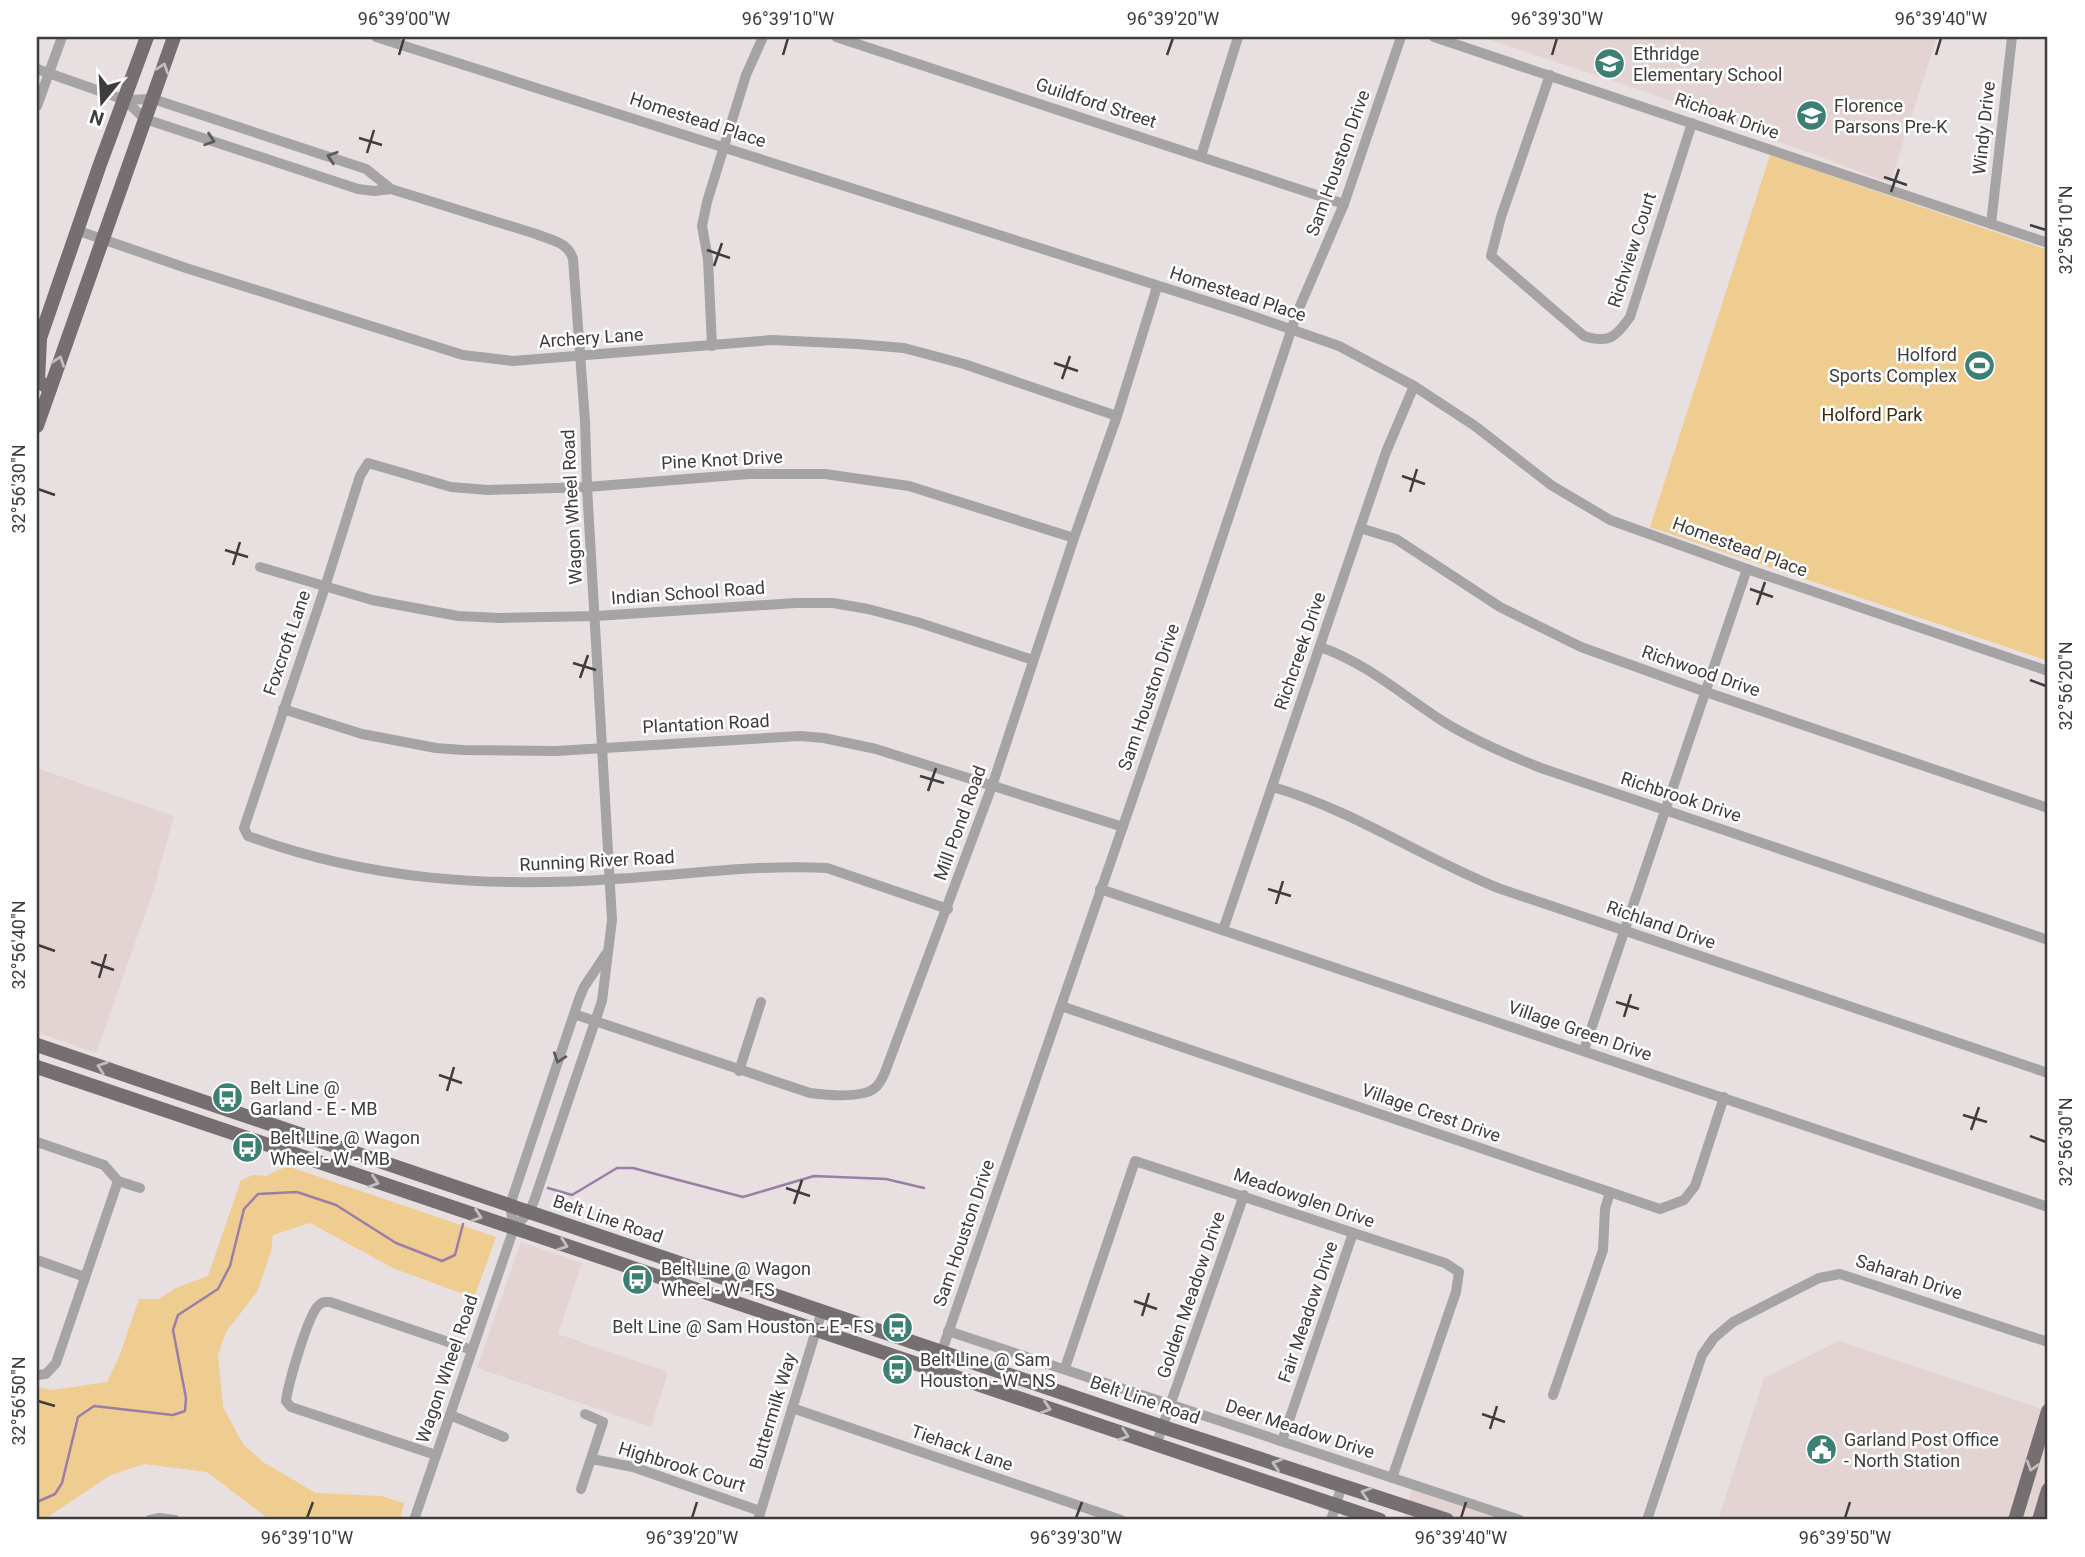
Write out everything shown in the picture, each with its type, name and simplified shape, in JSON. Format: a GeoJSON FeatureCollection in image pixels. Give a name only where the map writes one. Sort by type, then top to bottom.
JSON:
{"type":"FeatureCollection","features":[{"type":"Feature","properties":{"kind":"main road"},"geometry":{"type":"LineString","coordinates":[[50,389],[38,381],[38,342],[147,37]]}},
{"type":"Feature","properties":{"kind":"main road"},"geometry":{"type":"LineString","coordinates":[[37,426],[174,37]]}},
{"type":"Feature","properties":{"kind":"main road","name":"Belt Line Road"},"geometry":{"type":"LineString","coordinates":[[37,1045],[1163,1427],[1447,1520]]}},
{"type":"Feature","properties":{"kind":"main road"},"geometry":{"type":"LineString","coordinates":[[37,1067],[1380,1520]]}},
{"type":"Feature","properties":{"kind":"main road"},"geometry":{"type":"LineString","coordinates":[[124,1097],[131,1077]]}},
{"type":"Feature","properties":{"kind":"main road"},"geometry":{"type":"LineString","coordinates":[[206,1125],[213,1105]]}},
{"type":"Feature","properties":{"kind":"main road"},"geometry":{"type":"LineString","coordinates":[[660,1279],[666,1259]]}},
{"type":"Feature","properties":{"kind":"main road"},"geometry":{"type":"LineString","coordinates":[[2015,1520],[2048,1411]]}},
{"type":"Feature","properties":{"kind":"main road"},"geometry":{"type":"LineString","coordinates":[[2039,1520],[2048,1490]]}},
{"type":"Feature","properties":{"kind":"street"},"geometry":{"type":"LineString","coordinates":[[37,106],[62,37]]}},
{"type":"Feature","properties":{"kind":"street","name":"Homestead Place"},"geometry":{"type":"LineString","coordinates":[[376,37],[1292,329],[1353,353],[1414,386],[1475,426],[1551,485],[1601,515],[1747,569],[2048,671]]}},
{"type":"Feature","properties":{"kind":"street"},"geometry":{"type":"LineString","coordinates":[[712,346],[708,259],[702,226],[723,146],[746,75],[763,37]]}},
{"type":"Feature","properties":{"kind":"street","name":"Guildford Street"},"geometry":{"type":"LineString","coordinates":[[836,37],[1344,204]]}},
{"type":"Feature","properties":{"kind":"street"},"geometry":{"type":"LineString","coordinates":[[1201,156],[1238,37]]}},
{"type":"Feature","properties":{"kind":"street","name":"Sam Houston Drive"},"geometry":{"type":"LineString","coordinates":[[935,1371],[1292,329],[1308,285],[1344,204],[1401,37]]}},
{"type":"Feature","properties":{"kind":"street","name":"Richoak Drive"},"geometry":{"type":"LineString","coordinates":[[1434,37],[2048,243]]}},
{"type":"Feature","properties":{"kind":"street","name":"Windy Drive"},"geometry":{"type":"LineString","coordinates":[[1991,224],[2012,37]]}},
{"type":"Feature","properties":{"kind":"street","name":"Wagon Wheel Road"},"geometry":{"type":"LineString","coordinates":[[37,69],[125,100],[153,99],[366,169],[391,188],[560,242],[570,249],[575,272],[585,421],[612,920],[602,1001],[529,1212],[513,1228]]}},
{"type":"Feature","properties":{"kind":"street","name":"Richview Court"},"geometry":{"type":"LineString","coordinates":[[1550,75],[1500,217],[1491,256],[1584,335],[1604,340],[1618,333],[1630,317],[1692,123]]}},
{"type":"Feature","properties":{"kind":"street","name":"Wagon Wheel Road"},"geometry":{"type":"LineString","coordinates":[[125,100],[145,119],[358,188],[374,191],[391,188]]}},
{"type":"Feature","properties":{"kind":"street"},"geometry":{"type":"LineString","coordinates":[[264,158],[271,138]]}},
{"type":"Feature","properties":{"kind":"street","name":"Archery Lane"},"geometry":{"type":"LineString","coordinates":[[76,230],[463,355],[513,361],[772,340],[904,348],[964,364],[1117,416]]}},
{"type":"Feature","properties":{"kind":"street","name":"Mill Pond Road"},"geometry":{"type":"LineString","coordinates":[[574,1014],[810,1093],[866,1093],[876,1087],[886,1072],[992,786],[1117,416],[1157,287]]}},
{"type":"Feature","properties":{"kind":"street","name":"Richcreek Drive"},"geometry":{"type":"LineString","coordinates":[[1223,930],[1360,528],[1397,423],[1414,386]]}},
{"type":"Feature","properties":{"kind":"street","name":"Pine Knot Drive"},"geometry":{"type":"LineString","coordinates":[[368,463],[451,487],[488,490],[587,487],[749,474],[837,475],[909,486],[1074,538]]}},
{"type":"Feature","properties":{"kind":"street","name":"Foxcroft Lane"},"geometry":{"type":"LineString","coordinates":[[248,836],[244,828],[326,587],[360,476],[368,463]]}},
{"type":"Feature","properties":{"kind":"street","name":"Richwood Drive"},"geometry":{"type":"LineString","coordinates":[[1360,528],[1396,539],[1500,607],[1581,647],[2048,808]]}},
{"type":"Feature","properties":{"kind":"street","name":"Indian School Road"},"geometry":{"type":"LineString","coordinates":[[260,567],[372,600],[458,616],[596,616],[833,603],[893,615],[1033,660]]}},
{"type":"Feature","properties":{"kind":"street"},"geometry":{"type":"LineString","coordinates":[[1584,1050],[1747,569]]}},
{"type":"Feature","properties":{"kind":"street","name":"Richbrook Drive"},"geometry":{"type":"LineString","coordinates":[[1321,647],[1355,662],[1447,724],[1480,742],[1541,768],[2048,940]]}},
{"type":"Feature","properties":{"kind":"street","name":"Plantation Road"},"geometry":{"type":"LineString","coordinates":[[283,709],[362,734],[436,748],[520,752],[800,736],[824,738],[876,749],[1123,827]]}},
{"type":"Feature","properties":{"kind":"street","name":"Richland Drive"},"geometry":{"type":"LineString","coordinates":[[1273,787],[1336,809],[1463,874],[1624,931],[2048,1073]]}},
{"type":"Feature","properties":{"kind":"street","name":"Running River Road"},"geometry":{"type":"LineString","coordinates":[[248,836],[334,862],[401,876],[483,883],[611,880],[777,867],[827,868],[948,909]]}},
{"type":"Feature","properties":{"kind":"street","name":"Village Green Drive"},"geometry":{"type":"LineString","coordinates":[[1100,888],[2048,1206]]}},
{"type":"Feature","properties":{"kind":"street","name":"Wagon Wheel Road"},"geometry":{"type":"LineString","coordinates":[[414,1520],[513,1228],[510,1206],[574,1014],[584,987],[608,952]]}},
{"type":"Feature","properties":{"kind":"street"},"geometry":{"type":"LineString","coordinates":[[740,1071],[761,1002]]}},
{"type":"Feature","properties":{"kind":"street","name":"Village Crest Drive"},"geometry":{"type":"LineString","coordinates":[[1060,1006],[1660,1209],[1684,1200],[1695,1186],[1724,1097]]}},
{"type":"Feature","properties":{"kind":"street"},"geometry":{"type":"LineString","coordinates":[[37,1142],[104,1165],[118,1181],[140,1188]]}},
{"type":"Feature","properties":{"kind":"street"},"geometry":{"type":"LineString","coordinates":[[531,1143],[551,1150]]}},
{"type":"Feature","properties":{"kind":"street","name":"Meadowglen Drive"},"geometry":{"type":"LineString","coordinates":[[1065,1368],[1135,1161],[1244,1195],[1445,1263],[1459,1272],[1456,1292],[1392,1478]]}},
{"type":"Feature","properties":{"kind":"street"},"geometry":{"type":"LineString","coordinates":[[41,1374],[56,1363],[118,1181]]}},
{"type":"Feature","properties":{"kind":"street"},"geometry":{"type":"LineString","coordinates":[[1553,1395],[1601,1257],[1605,1209],[1610,1192]]}},
{"type":"Feature","properties":{"kind":"street","name":"Golden Meadow Drive"},"geometry":{"type":"LineString","coordinates":[[1156,1445],[1244,1195]]}},
{"type":"Feature","properties":{"kind":"street","name":"Fair Meadow Drive"},"geometry":{"type":"LineString","coordinates":[[1282,1441],[1353,1233]]}},
{"type":"Feature","properties":{"kind":"street"},"geometry":{"type":"LineString","coordinates":[[37,1260],[85,1277]]}},
{"type":"Feature","properties":{"kind":"street","name":"Saharah Drive"},"geometry":{"type":"LineString","coordinates":[[1647,1520],[1702,1355],[1714,1338],[1733,1322],[1819,1278],[1840,1274],[2048,1342]]}},
{"type":"Feature","properties":{"kind":"street"},"geometry":{"type":"LineString","coordinates":[[436,1455],[291,1407],[286,1401],[290,1382],[313,1312],[323,1302],[341,1305],[472,1350]]}},
{"type":"Feature","properties":{"kind":"street","name":"Buttermilk Way"},"geometry":{"type":"LineString","coordinates":[[759,1516],[822,1311]]}},
{"type":"Feature","properties":{"kind":"street","name":"Deer Meadow Drive"},"geometry":{"type":"LineString","coordinates":[[948,1331],[1392,1478],[1500,1517],[1520,1520]]}},
{"type":"Feature","properties":{"kind":"street","name":"Tiehack Lane"},"geometry":{"type":"LineString","coordinates":[[792,1408],[1121,1520]]}},
{"type":"Feature","properties":{"kind":"street","name":"Highbrook Court"},"geometry":{"type":"LineString","coordinates":[[581,1489],[603,1422],[584,1414]]}},
{"type":"Feature","properties":{"kind":"street"},"geometry":{"type":"LineString","coordinates":[[450,1415],[504,1437]]}},
{"type":"Feature","properties":{"kind":"street","name":"Highbrook Court"},"geometry":{"type":"LineString","coordinates":[[592,1459],[633,1468],[759,1516]]}},
{"type":"Feature","properties":{"kind":"street"},"geometry":{"type":"LineString","coordinates":[[1331,1520],[1342,1485]]}},
{"type":"Feature","properties":{"kind":"street"},"geometry":{"type":"LineString","coordinates":[[150,1520],[175,1520]]}},
{"type":"Feature","properties":{"kind":"shaded area","name":"Florence Parsons Pre-K"},"geometry":{"type":"Polygon","coordinates":[[[1481,37],[1937,37],[1890,183],[1646,92],[1481,37]]]}},
{"type":"Feature","properties":{"kind":"shaded area"},"geometry":{"type":"Polygon","coordinates":[[[37,768],[174,816],[153,892],[96,1053],[37,1032],[37,768]]]}},
{"type":"Feature","properties":{"kind":"shaded area"},"geometry":{"type":"Polygon","coordinates":[[[521,1242],[582,1263],[558,1334],[668,1372],[651,1427],[477,1368],[521,1242]]]}},
{"type":"Feature","properties":{"kind":"shaded area"},"geometry":{"type":"Polygon","coordinates":[[[1839,1341],[2048,1411],[2048,1520],[1718,1520],[1764,1378],[1839,1341]]]}},
{"type":"Feature","properties":{"kind":"shaded area"},"geometry":{"type":"Polygon","coordinates":[[[1413,1485],[1518,1520],[1403,1520],[1413,1485]]]}},
{"type":"Feature","properties":{"kind":"green space","name":"Holford Park"},"geometry":{"type":"Polygon","coordinates":[[[1770,155],[2048,250],[2048,661],[1650,527],[1770,155]]]}},
{"type":"Feature","properties":{"kind":"green space"},"geometry":{"type":"Polygon","coordinates":[[[287,1166],[496,1237],[474,1298],[395,1269],[310,1223],[273,1235],[271,1252],[257,1292],[226,1332],[218,1355],[223,1407],[243,1444],[263,1462],[316,1493],[381,1496],[404,1503],[400,1520],[270,1520],[207,1472],[144,1464],[111,1475],[43,1520],[37,1520],[37,1387],[52,1390],[107,1382],[119,1357],[139,1299],[159,1299],[176,1288],[208,1276],[241,1180],[253,1175],[266,1176],[287,1166]]]}},
{"type":"Feature","properties":{"kind":"waterway"},"geometry":{"type":"LineString","coordinates":[[548,1188],[572,1195],[617,1168],[633,1168],[743,1197],[814,1176],[886,1179],[924,1188]]}},
{"type":"Feature","properties":{"kind":"waterway"},"geometry":{"type":"LineString","coordinates":[[37,1502],[55,1494],[62,1483],[78,1417],[94,1406],[173,1415],[185,1411],[186,1398],[173,1330],[178,1315],[218,1289],[230,1266],[244,1209],[258,1194],[297,1192],[336,1205],[396,1243],[442,1261],[455,1255],[463,1224]]}},
{"type":"Feature","properties":{"kind":"place","name":"Ethridge Elementary School"},"geometry":{"type":"Point","coordinates":[1610,64]}},
{"type":"Feature","properties":{"kind":"place","name":"Florence Parsons Pre-K"},"geometry":{"type":"Point","coordinates":[1811,116]}},
{"type":"Feature","properties":{"kind":"place","name":"Holford Sports Complex"},"geometry":{"type":"Point","coordinates":[1980,365]}},
{"type":"Feature","properties":{"kind":"place","name":"Belt Line @ Garland - E - MB"},"geometry":{"type":"Point","coordinates":[227,1098]}},
{"type":"Feature","properties":{"kind":"place","name":"Belt Line @ Wagon Wheel - W - MB"},"geometry":{"type":"Point","coordinates":[247,1148]}},
{"type":"Feature","properties":{"kind":"place","name":"Belt Line @ Wagon Wheel - W - FS"},"geometry":{"type":"Point","coordinates":[638,1279]}},
{"type":"Feature","properties":{"kind":"place","name":"Belt Line @ Sam Houston - E - FS"},"geometry":{"type":"Point","coordinates":[897,1327]}},
{"type":"Feature","properties":{"kind":"place","name":"Belt Line @ Sam Houston - W - NS"},"geometry":{"type":"Point","coordinates":[897,1370]}},
{"type":"Feature","properties":{"kind":"place","name":"Garland Post Office - North Station"},"geometry":{"type":"Point","coordinates":[1821,1450]}}]}
